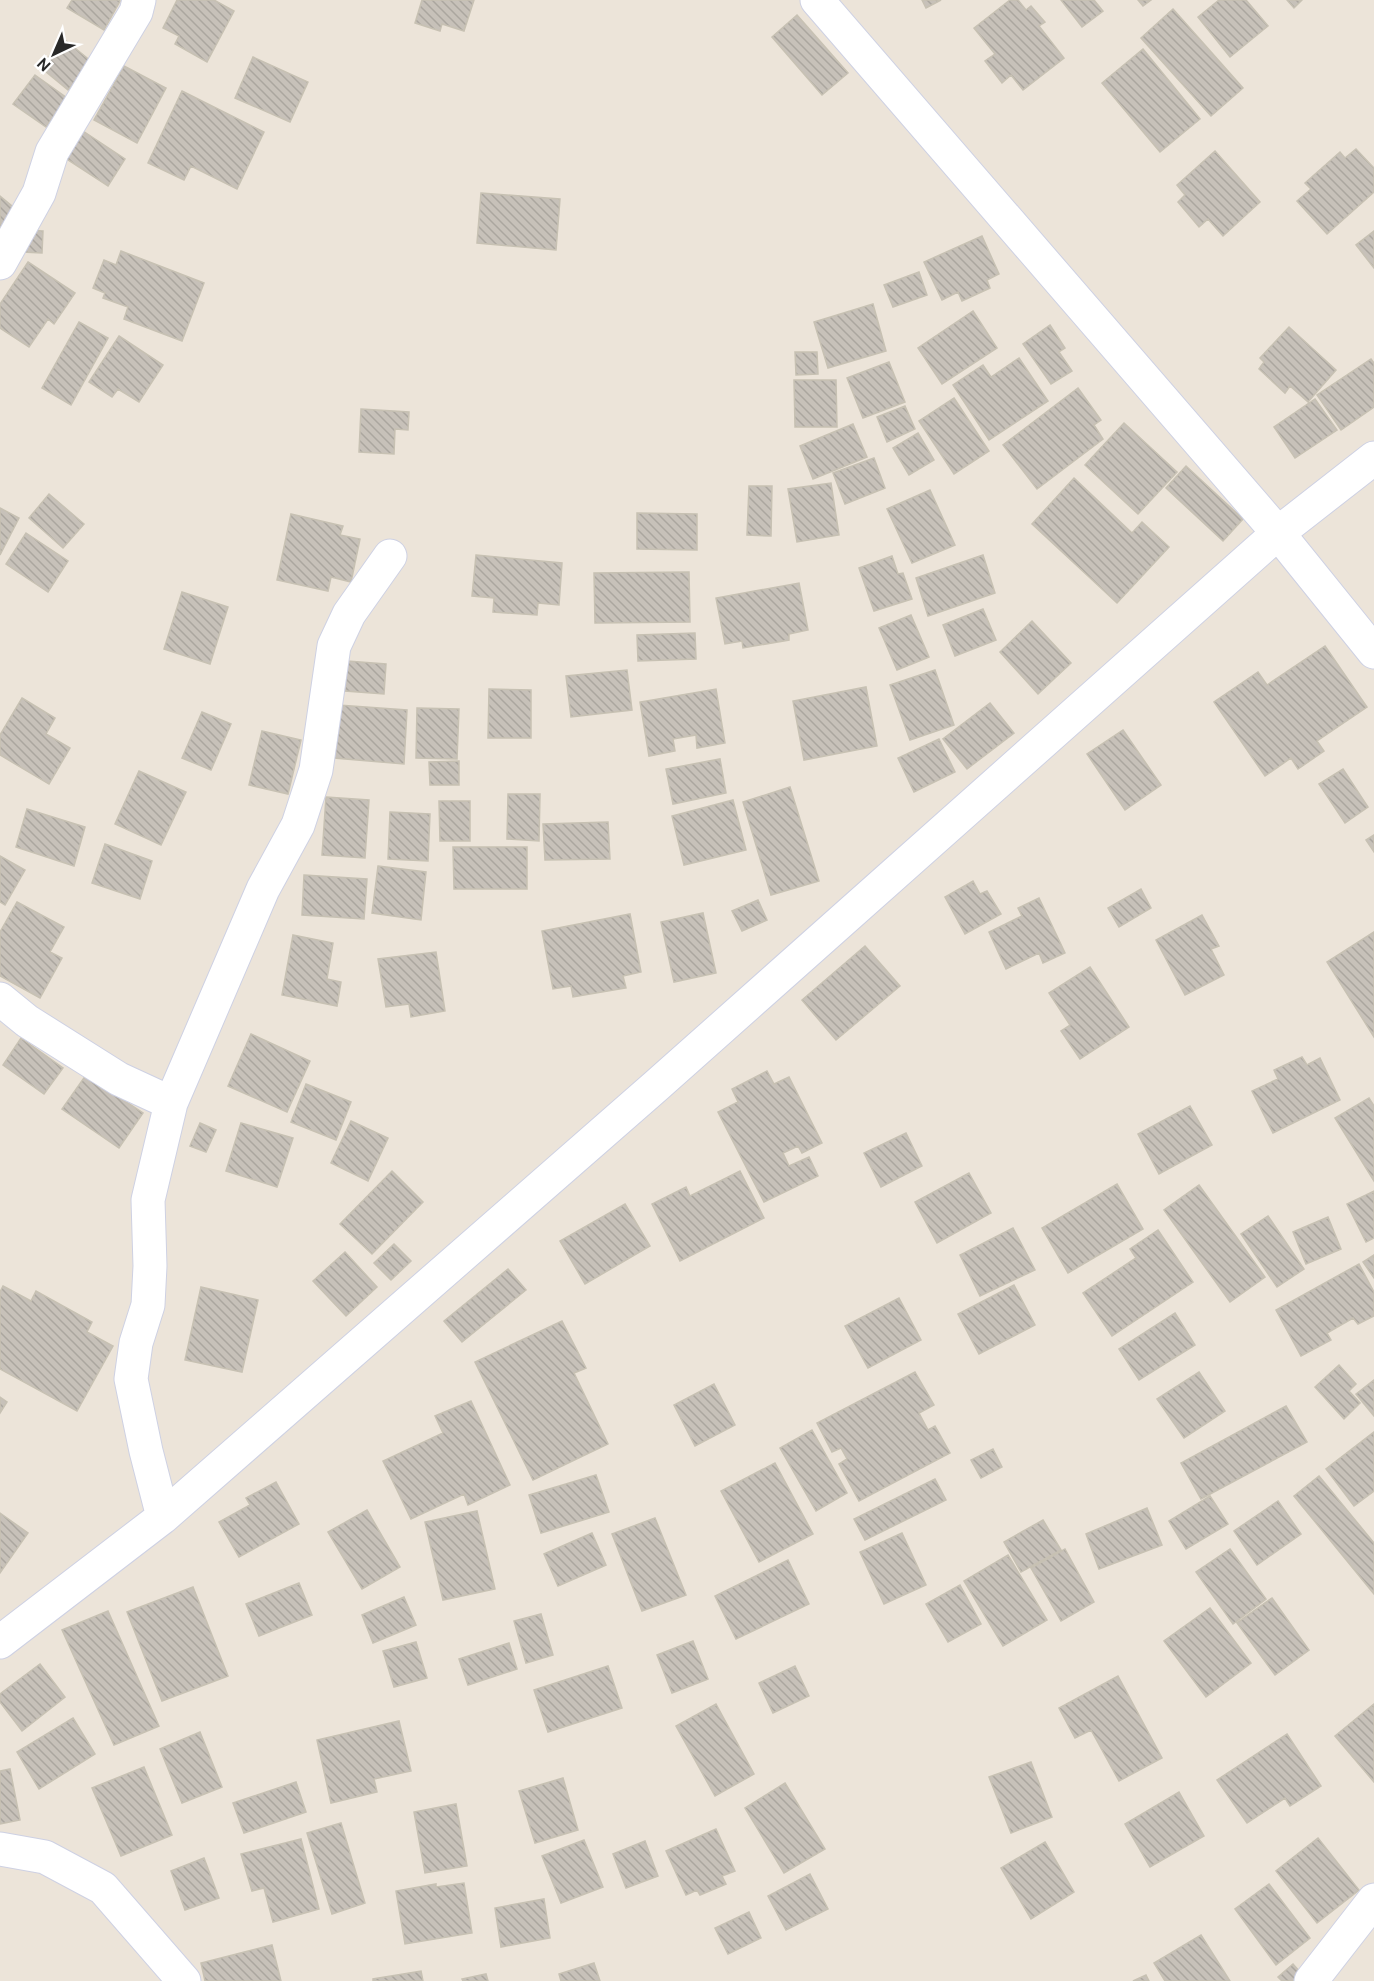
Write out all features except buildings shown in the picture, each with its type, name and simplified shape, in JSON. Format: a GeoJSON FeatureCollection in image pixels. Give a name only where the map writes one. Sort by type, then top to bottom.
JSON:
{"type":"FeatureCollection","features":[{"type":"Feature","properties":{"kind":"street"},"geometry":{"type":"LineString","coordinates":[[0,263],[39,193],[51,152],[136,12],[139,0]]}},
{"type":"Feature","properties":{"kind":"street"},"geometry":{"type":"LineString","coordinates":[[817,0],[1278,533],[1374,652]]}},
{"type":"Feature","properties":{"kind":"street"},"geometry":{"type":"LineString","coordinates":[[0,1642],[163,1517],[656,1086],[1278,533],[1374,458]]}},
{"type":"Feature","properties":{"kind":"street"},"geometry":{"type":"LineString","coordinates":[[163,1517],[146,1451],[132,1379],[136,1343],[148,1305],[150,1266],[148,1200],[171,1103],[263,889],[298,825],[316,770],[334,646],[349,614],[390,556]]}},
{"type":"Feature","properties":{"kind":"street"},"geometry":{"type":"LineString","coordinates":[[0,999],[27,1021],[119,1079],[171,1103]]}},
{"type":"Feature","properties":{"kind":"street"},"geometry":{"type":"LineString","coordinates":[[0,1849],[45,1857],[103,1888],[184,1981]]}},
{"type":"Feature","properties":{"kind":"street"},"geometry":{"type":"LineString","coordinates":[[1311,1981],[1374,1900]]}}]}
